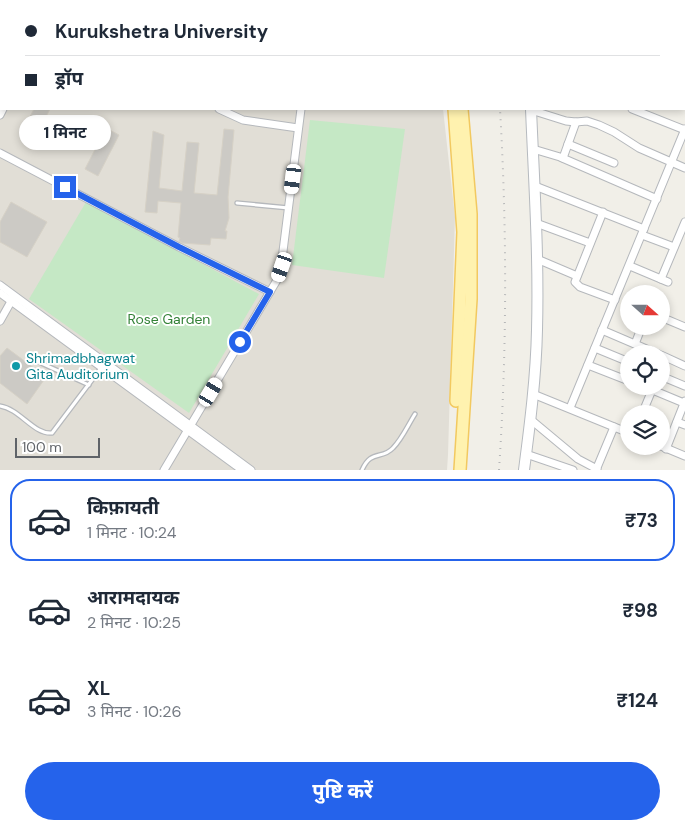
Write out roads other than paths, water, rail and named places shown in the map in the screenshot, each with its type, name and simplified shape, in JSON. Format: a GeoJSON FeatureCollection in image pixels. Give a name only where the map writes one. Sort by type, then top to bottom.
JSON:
{"type":"FeatureCollection","features":[{"type":"Feature","properties":{"kind":"main road"},"geometry":{"type":"LineString","coordinates":[[453,470],[463,232],[454,110]]}},
{"type":"Feature","properties":{"kind":"main road"},"geometry":{"type":"LineString","coordinates":[[460,470],[471,299],[471,214],[462,110]]}},
{"type":"Feature","properties":{"kind":"street"},"geometry":{"type":"LineString","coordinates":[[221,110],[243,120],[298,128]]}},
{"type":"Feature","properties":{"kind":"street"},"geometry":{"type":"LineString","coordinates":[[164,470],[270,292],[282,267],[300,110]]}},
{"type":"Feature","properties":{"kind":"street"},"geometry":{"type":"LineString","coordinates":[[524,470],[533,394],[537,329],[537,259],[531,110]]}},
{"type":"Feature","properties":{"kind":"street"},"geometry":{"type":"LineString","coordinates":[[534,110],[576,122],[583,121],[600,125],[639,148],[685,168]]}},
{"type":"Feature","properties":{"kind":"street"},"geometry":{"type":"LineString","coordinates":[[570,408],[685,129],[635,110]]}},
{"type":"Feature","properties":{"kind":"street"},"geometry":{"type":"LineString","coordinates":[[562,158],[576,122]]}},
{"type":"Feature","properties":{"kind":"street"},"geometry":{"type":"LineString","coordinates":[[568,144],[614,163]]}},
{"type":"Feature","properties":{"kind":"street"},"geometry":{"type":"LineString","coordinates":[[533,149],[562,158],[657,199]]}},
{"type":"Feature","properties":{"kind":"street"},"geometry":{"type":"LineString","coordinates":[[0,153],[179,247],[270,292]]}},
{"type":"Feature","properties":{"kind":"street"},"geometry":{"type":"LineString","coordinates":[[535,186],[603,212],[674,248]]}},
{"type":"Feature","properties":{"kind":"street"},"geometry":{"type":"LineString","coordinates":[[603,212],[576,282],[580,287],[615,300]]}},
{"type":"Feature","properties":{"kind":"street"},"geometry":{"type":"LineString","coordinates":[[630,266],[664,280],[685,222]]}},
{"type":"Feature","properties":{"kind":"street"},"geometry":{"type":"LineString","coordinates":[[536,223],[590,243]]}},
{"type":"Feature","properties":{"kind":"street"},"geometry":{"type":"LineString","coordinates":[[537,259],[577,276]]}},
{"type":"Feature","properties":{"kind":"street"},"geometry":{"type":"LineString","coordinates":[[0,285],[13,298],[189,428],[242,470]]}},
{"type":"Feature","properties":{"kind":"street"},"geometry":{"type":"LineString","coordinates":[[0,293],[13,298]]}},
{"type":"Feature","properties":{"kind":"street"},"geometry":{"type":"LineString","coordinates":[[0,321],[13,298]]}},
{"type":"Feature","properties":{"kind":"street"},"geometry":{"type":"LineString","coordinates":[[670,321],[685,327]]}},
{"type":"Feature","properties":{"kind":"street"},"geometry":{"type":"LineString","coordinates":[[602,330],[635,344],[638,335]]}},
{"type":"Feature","properties":{"kind":"street"},"geometry":{"type":"LineString","coordinates":[[595,348],[620,358]]}},
{"type":"Feature","properties":{"kind":"street"},"geometry":{"type":"LineString","coordinates":[[670,359],[685,366]]}},
{"type":"Feature","properties":{"kind":"street"},"geometry":{"type":"LineString","coordinates":[[588,365],[620,377]]}},
{"type":"Feature","properties":{"kind":"street"},"geometry":{"type":"LineString","coordinates":[[670,380],[685,386]]}},
{"type":"Feature","properties":{"kind":"street"},"geometry":{"type":"LineString","coordinates":[[533,394],[620,429]]}},
{"type":"Feature","properties":{"kind":"street"},"geometry":{"type":"LineString","coordinates":[[666,395],[685,402],[670,435]]}},
{"type":"Feature","properties":{"kind":"street"},"geometry":{"type":"LineString","coordinates":[[530,419],[578,459],[597,470],[614,427]]}},
{"type":"Feature","properties":{"kind":"street"},"geometry":{"type":"LineString","coordinates":[[677,422],[685,425]]}},
{"type":"Feature","properties":{"kind":"street"},"geometry":{"type":"LineString","coordinates":[[189,428],[251,470]]}},
{"type":"Feature","properties":{"kind":"street"},"geometry":{"type":"LineString","coordinates":[[670,450],[685,456]]}},
{"type":"Feature","properties":{"kind":"street"},"geometry":{"type":"LineString","coordinates":[[526,454],[573,470]]}},
{"type":"Feature","properties":{"kind":"lane"},"geometry":{"type":"LineString","coordinates":[[237,203],[289,208]]}},
{"type":"Feature","properties":{"kind":"lane"},"geometry":{"type":"LineString","coordinates":[[30,358],[89,385]]}},
{"type":"Feature","properties":{"kind":"lane"},"geometry":{"type":"LineString","coordinates":[[0,406],[16,412],[43,432],[52,433],[104,365]]}},
{"type":"Feature","properties":{"kind":"lane"},"geometry":{"type":"LineString","coordinates":[[362,470],[366,461],[372,456],[392,450],[415,414]]}},
{"type":"Feature","properties":{"kind":"railway"},"geometry":{"type":"LineString","coordinates":[[499,470],[504,380],[505,290],[504,199],[500,110]]}},
{"type":"Feature","properties":{"kind":"place","name":"Shrimadbhagwat Gita Auditorium"},"geometry":{"type":"Point","coordinates":[16,366]}},
{"type":"Feature","properties":{"kind":"park label","name":"Rose Garden"},"geometry":{"type":"Point","coordinates":[169,319]}}]}
